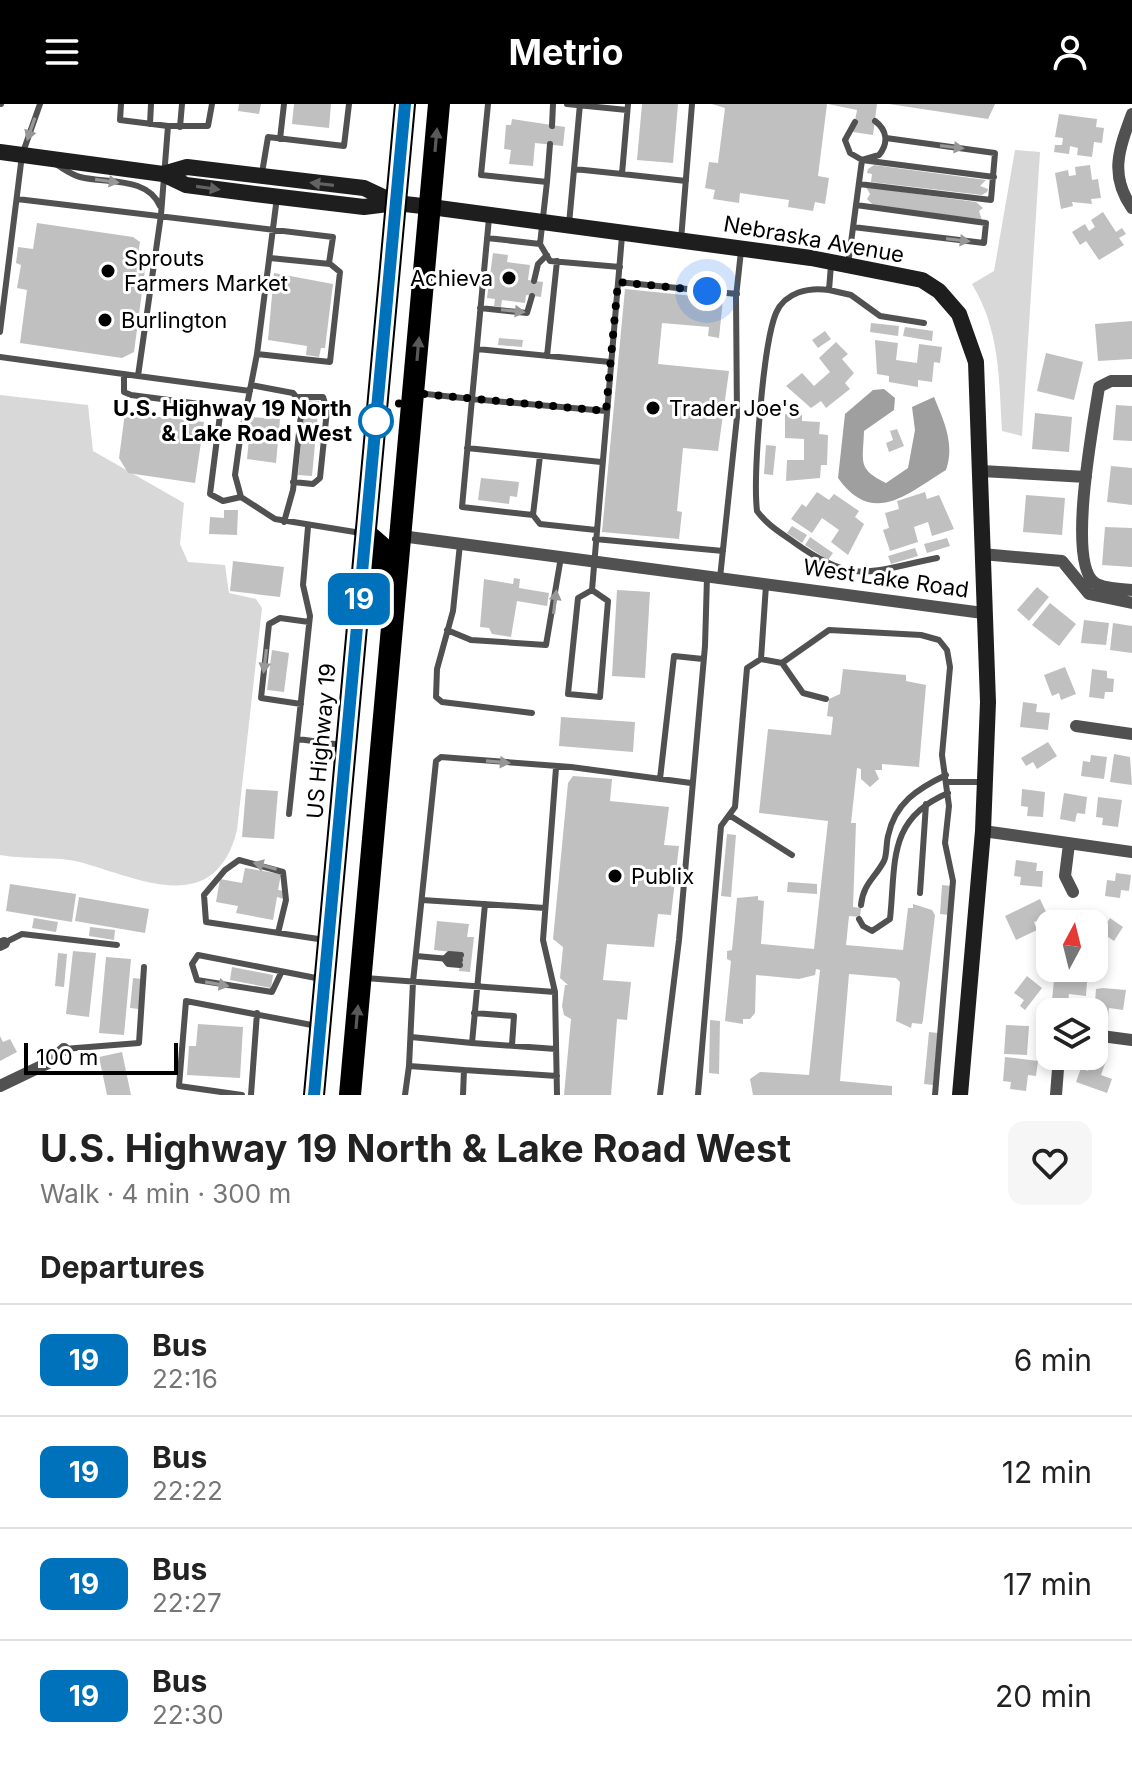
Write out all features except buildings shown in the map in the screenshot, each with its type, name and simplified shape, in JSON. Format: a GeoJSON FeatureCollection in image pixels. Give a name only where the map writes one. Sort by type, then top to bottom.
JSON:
{"type":"FeatureCollection","features":[{"type":"Feature","properties":{"kind":"highway","name":"US Highway 19"},"geometry":{"type":"LineString","coordinates":[[314,1095],[405,104]]}},
{"type":"Feature","properties":{"kind":"highway"},"geometry":{"type":"LineString","coordinates":[[350,1095],[439,104]]}},
{"type":"Feature","properties":{"kind":"highway"},"geometry":{"type":"LineString","coordinates":[[365,533],[381,547],[384,575],[372,710],[380,767]]}},
{"type":"Feature","properties":{"kind":"highway"},"geometry":{"type":"LineString","coordinates":[[320,1027],[327,1095]]}},
{"type":"Feature","properties":{"kind":"street"},"geometry":{"type":"LineString","coordinates":[[1132,114],[1116,167],[1121,192],[1132,208]]}},
{"type":"Feature","properties":{"kind":"street","name":"Nebraska Avenue"},"geometry":{"type":"LineString","coordinates":[[0,152],[163,174],[186,185],[364,207],[396,203],[431,207],[741,248],[922,280],[939,291],[959,314],[976,362],[983,613]]}},
{"type":"Feature","properties":{"kind":"street","name":"Nebraska Avenue"},"geometry":{"type":"LineString","coordinates":[[163,174],[187,167],[364,188],[396,203]]}},
{"type":"Feature","properties":{"kind":"street"},"geometry":{"type":"LineString","coordinates":[[1132,381],[1111,381],[1099,387],[1086,477],[1083,563],[1088,576],[1097,585],[1132,590]]}},
{"type":"Feature","properties":{"kind":"street"},"geometry":{"type":"LineString","coordinates":[[981,471],[1086,477]]}},
{"type":"Feature","properties":{"kind":"street","name":"West Lake Road"},"geometry":{"type":"LineString","coordinates":[[401,536],[983,613],[988,702],[983,831],[960,1095]]}},
{"type":"Feature","properties":{"kind":"street"},"geometry":{"type":"LineString","coordinates":[[982,554],[1062,561],[1089,594],[1132,603]]}},
{"type":"Feature","properties":{"kind":"street"},"geometry":{"type":"LineString","coordinates":[[1076,726],[1132,734]]}},
{"type":"Feature","properties":{"kind":"street"},"geometry":{"type":"LineString","coordinates":[[983,831],[1132,852]]}},
{"type":"Feature","properties":{"kind":"street"},"geometry":{"type":"LineString","coordinates":[[1069,844],[1065,876],[1073,892]]}},
{"type":"Feature","properties":{"kind":"street"},"geometry":{"type":"LineString","coordinates":[[1108,1037],[1132,1040]]}},
{"type":"Feature","properties":{"kind":"street"},"geometry":{"type":"LineString","coordinates":[[0,1086],[48,1063],[64,1049]]}},
{"type":"Feature","properties":{"kind":"street"},"geometry":{"type":"LineString","coordinates":[[1056,1095],[1058,1070]]}},
{"type":"Feature","properties":{"kind":"lane"},"geometry":{"type":"LineString","coordinates":[[0,332],[22,155],[40,104]]}},
{"type":"Feature","properties":{"kind":"lane"},"geometry":{"type":"LineString","coordinates":[[121,104],[120,120],[180,127],[208,126],[212,104]]}},
{"type":"Feature","properties":{"kind":"lane"},"geometry":{"type":"LineString","coordinates":[[150,124],[151,104]]}},
{"type":"Feature","properties":{"kind":"lane"},"geometry":{"type":"LineString","coordinates":[[180,127],[182,104]]}},
{"type":"Feature","properties":{"kind":"lane"},"geometry":{"type":"LineString","coordinates":[[280,139],[284,104]]}},
{"type":"Feature","properties":{"kind":"lane"},"geometry":{"type":"LineString","coordinates":[[262,176],[268,137],[344,146],[349,104]]}},
{"type":"Feature","properties":{"kind":"lane"},"geometry":{"type":"LineString","coordinates":[[488,104],[481,175],[547,182]]}},
{"type":"Feature","properties":{"kind":"lane"},"geometry":{"type":"LineString","coordinates":[[552,126],[553,104]]}},
{"type":"Feature","properties":{"kind":"lane"},"geometry":{"type":"LineString","coordinates":[[567,104],[628,107],[622,174]]}},
{"type":"Feature","properties":{"kind":"lane"},"geometry":{"type":"LineString","coordinates":[[681,240],[692,104]]}},
{"type":"Feature","properties":{"kind":"lane"},"geometry":{"type":"LineString","coordinates":[[569,225],[580,105]]}},
{"type":"Feature","properties":{"kind":"lane"},"geometry":{"type":"LineString","coordinates":[[859,184],[991,200],[995,153],[886,138],[875,121]]}},
{"type":"Feature","properties":{"kind":"lane"},"geometry":{"type":"LineString","coordinates":[[855,122],[845,140],[850,153],[862,160],[994,177]]}},
{"type":"Feature","properties":{"kind":"lane"},"geometry":{"type":"LineString","coordinates":[[138,376],[161,212],[168,126]]}},
{"type":"Feature","properties":{"kind":"lane"},"geometry":{"type":"LineString","coordinates":[[862,160],[879,155],[886,138]]}},
{"type":"Feature","properties":{"kind":"lane"},"geometry":{"type":"LineString","coordinates":[[550,144],[540,244],[550,261],[620,267]]}},
{"type":"Feature","properties":{"kind":"lane"},"geometry":{"type":"LineString","coordinates":[[47,158],[76,177],[135,185],[149,190],[161,212]]}},
{"type":"Feature","properties":{"kind":"lane"},"geometry":{"type":"LineString","coordinates":[[848,265],[862,160]]}},
{"type":"Feature","properties":{"kind":"lane"},"geometry":{"type":"LineString","coordinates":[[574,169],[686,181]]}},
{"type":"Feature","properties":{"kind":"lane"},"geometry":{"type":"LineString","coordinates":[[241,497],[235,475],[257,354],[277,197]]}},
{"type":"Feature","properties":{"kind":"lane"},"geometry":{"type":"LineString","coordinates":[[17,199],[161,212],[333,237],[330,264]]}},
{"type":"Feature","properties":{"kind":"lane"},"geometry":{"type":"LineString","coordinates":[[853,227],[984,243],[986,223],[856,205]]}},
{"type":"Feature","properties":{"kind":"lane"},"geometry":{"type":"LineString","coordinates":[[489,215],[462,507],[533,515]]}},
{"type":"Feature","properties":{"kind":"lane"},"geometry":{"type":"LineString","coordinates":[[592,590],[623,232]]}},
{"type":"Feature","properties":{"kind":"lane"},"geometry":{"type":"LineString","coordinates":[[487,238],[540,244]]}},
{"type":"Feature","properties":{"kind":"lane"},"geometry":{"type":"LineString","coordinates":[[660,1095],[679,940],[703,659],[714,578],[723,551],[737,417],[737,294],[741,248]]}},
{"type":"Feature","properties":{"kind":"lane"},"geometry":{"type":"LineString","coordinates":[[534,281],[538,264],[547,255]]}},
{"type":"Feature","properties":{"kind":"lane"},"geometry":{"type":"LineString","coordinates":[[257,354],[330,362],[340,272],[330,264],[270,258]]}},
{"type":"Feature","properties":{"kind":"lane"},"geometry":{"type":"LineString","coordinates":[[547,356],[557,261]]}},
{"type":"Feature","properties":{"kind":"lane"},"geometry":{"type":"LineString","coordinates":[[829,290],[831,262]]}},
{"type":"Feature","properties":{"kind":"lane"},"geometry":{"type":"LineString","coordinates":[[618,282],[737,294]]}},
{"type":"Feature","properties":{"kind":"lane"},"geometry":{"type":"LineString","coordinates":[[924,323],[880,316],[851,295],[812,287],[800,292],[777,311],[766,361],[757,511],[766,523],[836,570],[863,573],[937,558]]}},
{"type":"Feature","properties":{"kind":"lane"},"geometry":{"type":"LineString","coordinates":[[480,308],[527,313],[532,296]]}},
{"type":"Feature","properties":{"kind":"lane"},"geometry":{"type":"LineString","coordinates":[[477,349],[610,362]]}},
{"type":"Feature","properties":{"kind":"lane"},"geometry":{"type":"LineString","coordinates":[[0,357],[293,393],[302,404],[293,482],[284,522]]}},
{"type":"Feature","properties":{"kind":"lane"},"geometry":{"type":"LineString","coordinates":[[124,374],[124,392],[131,395],[246,410]]}},
{"type":"Feature","properties":{"kind":"lane"},"geometry":{"type":"LineString","coordinates":[[413,393],[606,411]]}},
{"type":"Feature","properties":{"kind":"lane"},"geometry":{"type":"LineString","coordinates":[[293,482],[313,484],[320,478],[327,410],[323,397],[299,397]]}},
{"type":"Feature","properties":{"kind":"lane"},"geometry":{"type":"LineString","coordinates":[[221,407],[210,494],[223,501],[241,497],[284,522],[365,533]]}},
{"type":"Feature","properties":{"kind":"lane"},"geometry":{"type":"LineString","coordinates":[[467,448],[601,462]]}},
{"type":"Feature","properties":{"kind":"lane"},"geometry":{"type":"LineString","coordinates":[[540,456],[533,515],[540,524],[596,530]]}},
{"type":"Feature","properties":{"kind":"lane"},"geometry":{"type":"LineString","coordinates":[[289,814],[309,622],[303,585],[308,527]]}},
{"type":"Feature","properties":{"kind":"lane"},"geometry":{"type":"LineString","coordinates":[[595,539],[723,551]]}},
{"type":"Feature","properties":{"kind":"lane"},"geometry":{"type":"LineString","coordinates":[[460,544],[453,611],[437,669],[436,697],[442,702],[532,713]]}},
{"type":"Feature","properties":{"kind":"lane"},"geometry":{"type":"LineString","coordinates":[[447,630],[471,640],[546,645],[554,615],[561,557]]}},
{"type":"Feature","properties":{"kind":"lane"},"geometry":{"type":"LineString","coordinates":[[761,659],[766,585]]}},
{"type":"Feature","properties":{"kind":"lane"},"geometry":{"type":"LineString","coordinates":[[592,590],[608,601],[600,697],[568,694],[578,598],[592,590]]}},
{"type":"Feature","properties":{"kind":"lane"},"geometry":{"type":"LineString","coordinates":[[301,704],[261,698],[269,624],[280,618],[309,622]]}},
{"type":"Feature","properties":{"kind":"lane"},"geometry":{"type":"LineString","coordinates":[[782,663],[829,630],[888,632],[939,640],[947,650],[950,667],[942,755],[948,793],[945,843],[953,881],[935,1095]]}},
{"type":"Feature","properties":{"kind":"lane"},"geometry":{"type":"LineString","coordinates":[[660,779],[674,656],[703,659]]}},
{"type":"Feature","properties":{"kind":"lane"},"geometry":{"type":"LineString","coordinates":[[698,1095],[721,826],[735,807],[747,668],[761,659],[782,663],[803,693],[826,699]]}},
{"type":"Feature","properties":{"kind":"lane"},"geometry":{"type":"LineString","coordinates":[[298,739],[346,746]]}},
{"type":"Feature","properties":{"kind":"lane"},"geometry":{"type":"LineString","coordinates":[[405,1095],[413,982],[436,761],[441,757],[571,767],[691,783]]}},
{"type":"Feature","properties":{"kind":"lane"},"geometry":{"type":"LineString","coordinates":[[556,768],[543,940],[555,992],[557,1095]]}},
{"type":"Feature","properties":{"kind":"lane"},"geometry":{"type":"LineString","coordinates":[[861,905],[862,890],[884,861],[891,825],[900,806],[912,794],[947,778],[985,782]]}},
{"type":"Feature","properties":{"kind":"lane"},"geometry":{"type":"LineString","coordinates":[[859,919],[863,926],[872,931],[890,919],[892,876],[903,827],[926,804],[948,793]]}},
{"type":"Feature","properties":{"kind":"lane"},"geometry":{"type":"LineString","coordinates":[[920,893],[926,804]]}},
{"type":"Feature","properties":{"kind":"lane"},"geometry":{"type":"LineString","coordinates":[[729,815],[792,855]]}},
{"type":"Feature","properties":{"kind":"lane"},"geometry":{"type":"LineString","coordinates":[[278,933],[287,890],[283,872],[239,860],[225,870],[204,895],[206,922],[278,933],[328,940]]}},
{"type":"Feature","properties":{"kind":"lane"},"geometry":{"type":"LineString","coordinates":[[422,900],[545,908]]}},
{"type":"Feature","properties":{"kind":"lane"},"geometry":{"type":"LineString","coordinates":[[472,1043],[475,961],[485,904]]}},
{"type":"Feature","properties":{"kind":"lane"},"geometry":{"type":"LineString","coordinates":[[2,944],[22,934],[117,945]]}},
{"type":"Feature","properties":{"kind":"lane"},"geometry":{"type":"LineString","coordinates":[[416,956],[444,959],[449,954],[460,960]]}},
{"type":"Feature","properties":{"kind":"lane"},"geometry":{"type":"LineString","coordinates":[[281,973],[272,992],[197,980],[192,964],[198,955],[325,979]]}},
{"type":"Feature","properties":{"kind":"lane"},"geometry":{"type":"LineString","coordinates":[[64,1049],[139,1043],[144,967]]}},
{"type":"Feature","properties":{"kind":"lane"},"geometry":{"type":"LineString","coordinates":[[361,978],[555,992]]}},
{"type":"Feature","properties":{"kind":"lane"},"geometry":{"type":"LineString","coordinates":[[242,1095],[179,1086],[186,1001],[320,1027]]}},
{"type":"Feature","properties":{"kind":"lane"},"geometry":{"type":"LineString","coordinates":[[251,1095],[257,1013]]}},
{"type":"Feature","properties":{"kind":"lane"},"geometry":{"type":"LineString","coordinates":[[474,1013],[514,1016],[512,1045]]}},
{"type":"Feature","properties":{"kind":"lane"},"geometry":{"type":"LineString","coordinates":[[411,1037],[556,1049]]}},
{"type":"Feature","properties":{"kind":"lane"},"geometry":{"type":"LineString","coordinates":[[409,1066],[557,1076]]}},
{"type":"Feature","properties":{"kind":"lane"},"geometry":{"type":"LineString","coordinates":[[463,1095],[464,1070]]}},
{"type":"Feature","properties":{"kind":"shaded area"},"geometry":{"type":"Polygon","coordinates":[[[1015,150],[1040,152],[1022,436],[1002,431],[999,374],[993,337],[972,284],[994,271],[1015,150]]]}},
{"type":"Feature","properties":{"kind":"shaded area"},"geometry":{"type":"Polygon","coordinates":[[[884,389],[895,398],[894,410],[864,431],[863,457],[870,473],[886,483],[908,468],[915,430],[912,407],[934,397],[947,433],[949,451],[946,470],[904,496],[877,503],[864,501],[851,493],[838,478],[845,414],[873,390],[884,389]]]}},
{"type":"Feature","properties":{"kind":"shaded area"},"geometry":{"type":"Polygon","coordinates":[[[0,395],[88,405],[93,451],[184,503],[180,544],[188,562],[225,565],[229,593],[256,599],[262,608],[237,830],[226,858],[211,875],[193,883],[172,885],[149,882],[71,860],[0,855],[0,395]]]}},
{"type":"Feature","properties":{"kind":"bus line","name":"19"},"geometry":{"type":"LineString","coordinates":[[314,1095],[405,104]]}},
{"type":"Feature","properties":{"kind":"place","name":"Sprouts Farmers Market"},"geometry":{"type":"Point","coordinates":[108,271]}},
{"type":"Feature","properties":{"kind":"place","name":"Achieva"},"geometry":{"type":"Point","coordinates":[509,278]}},
{"type":"Feature","properties":{"kind":"place","name":"Burlington"},"geometry":{"type":"Point","coordinates":[105,320]}},
{"type":"Feature","properties":{"kind":"place","name":"Trader Joe's"},"geometry":{"type":"Point","coordinates":[653,408]}},
{"type":"Feature","properties":{"kind":"place","name":"U.S. Highway 19 North & Lake Road West"},"geometry":{"type":"Point","coordinates":[376,421]}},
{"type":"Feature","properties":{"kind":"place","name":"Publix"},"geometry":{"type":"Point","coordinates":[615,876]}},
{"type":"Feature","properties":{"kind":"route"},"geometry":{"type":"LineString","coordinates":[[376,421],[413,393],[606,411],[618,282],[707,291]]}}]}
